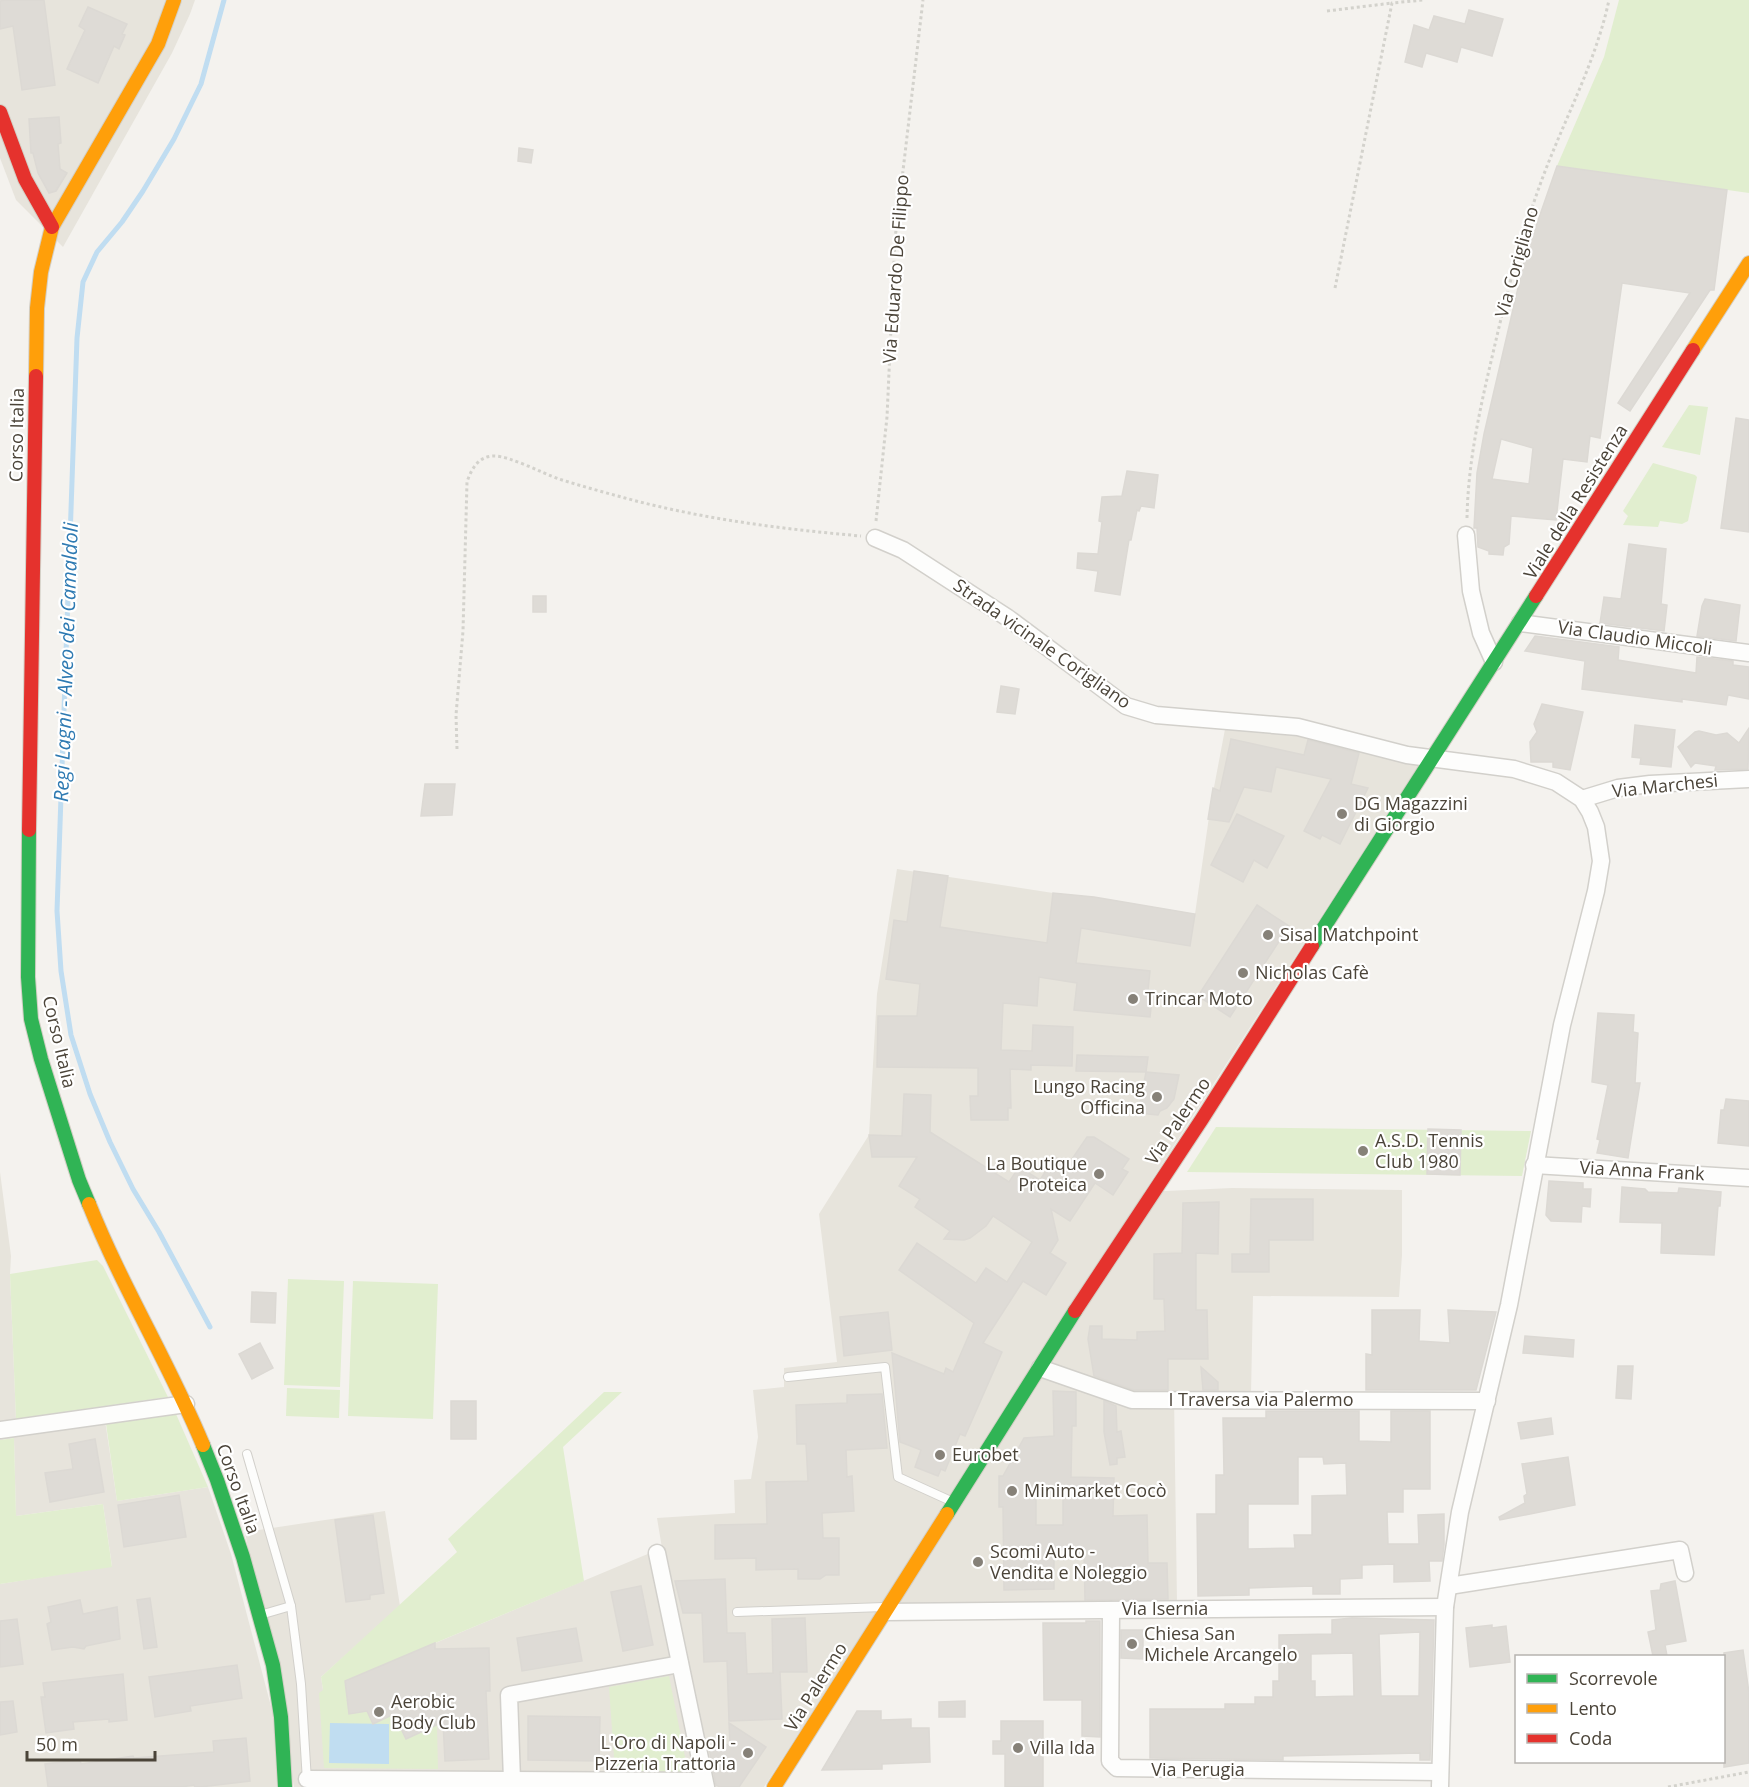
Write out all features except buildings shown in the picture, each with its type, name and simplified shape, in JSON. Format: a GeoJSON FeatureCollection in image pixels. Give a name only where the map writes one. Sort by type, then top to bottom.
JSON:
{"type":"FeatureCollection","features":[{"type":"Feature","properties":{"kind":"street","name":"Corso Italia"},"geometry":{"type":"LineString","coordinates":[[174,0],[159,44],[52,227],[41,272],[37,308],[29,729],[28,977],[31,1019],[41,1059],[79,1180],[106,1247],[186,1404],[217,1480],[243,1557],[273,1665],[281,1717],[285,1787]]}},
{"type":"Feature","properties":{"kind":"street"},"geometry":{"type":"LineString","coordinates":[[0,112],[25,179],[52,227]]}},
{"type":"Feature","properties":{"kind":"street","name":"Viale della Resistenza"},"geometry":{"type":"LineString","coordinates":[[1432,760],[1749,263]]}},
{"type":"Feature","properties":{"kind":"street"},"geometry":{"type":"LineString","coordinates":[[1466,535],[1470,591],[1481,633],[1494,662]]}},
{"type":"Feature","properties":{"kind":"street","name":"Strada vicinale Corigliano"},"geometry":{"type":"LineString","coordinates":[[875,537],[911,555],[1008,618],[1126,706],[1156,715],[1298,727],[1432,760],[1489,764],[1538,775],[1556,782],[1582,799]]}},
{"type":"Feature","properties":{"kind":"street","name":"Via Claudio Miccoli"},"geometry":{"type":"LineString","coordinates":[[1520,622],[1749,653]]}},
{"type":"Feature","properties":{"kind":"street","name":"Via Palermo"},"geometry":{"type":"LineString","coordinates":[[774,1787],[1082,1300],[1202,1119],[1432,760]]}},
{"type":"Feature","properties":{"kind":"street","name":"Via Marchesi"},"geometry":{"type":"LineString","coordinates":[[1582,799],[1618,789],[1650,784],[1749,779]]}},
{"type":"Feature","properties":{"kind":"street"},"geometry":{"type":"LineString","coordinates":[[1440,1779],[1445,1607],[1460,1512],[1509,1305],[1562,1025],[1596,891],[1601,861],[1596,827],[1582,799]]}},
{"type":"Feature","properties":{"kind":"street","name":"Via Anna Frank"},"geometry":{"type":"LineString","coordinates":[[1534,1165],[1749,1178]]}},
{"type":"Feature","properties":{"kind":"street","name":"I Traversa via Palermo"},"geometry":{"type":"LineString","coordinates":[[1040,1368],[1132,1400],[1487,1401]]}},
{"type":"Feature","properties":{"kind":"street"},"geometry":{"type":"LineString","coordinates":[[0,1430],[186,1404]]}},
{"type":"Feature","properties":{"kind":"street"},"geometry":{"type":"LineString","coordinates":[[1449,1586],[1680,1550],[1684,1573]]}},
{"type":"Feature","properties":{"kind":"street"},"geometry":{"type":"LineString","coordinates":[[307,1783],[512,1780],[705,1784],[657,1554]]}},
{"type":"Feature","properties":{"kind":"street","name":"Via Isernia"},"geometry":{"type":"LineString","coordinates":[[887,1609],[1111,1610],[1445,1607]]}},
{"type":"Feature","properties":{"kind":"street","name":"Via Perugia"},"geometry":{"type":"LineString","coordinates":[[1111,1610],[1110,1761],[1117,1768],[1440,1779]]}},
{"type":"Feature","properties":{"kind":"street"},"geometry":{"type":"LineString","coordinates":[[512,1780],[509,1695],[680,1664]]}},
{"type":"Feature","properties":{"kind":"lane"},"geometry":{"type":"LineString","coordinates":[[788,1377],[885,1367],[898,1477],[955,1503]]}},
{"type":"Feature","properties":{"kind":"lane"},"geometry":{"type":"LineString","coordinates":[[247,1454],[291,1606],[301,1684],[307,1783]]}},
{"type":"Feature","properties":{"kind":"lane"},"geometry":{"type":"LineString","coordinates":[[260,1615],[291,1606]]}},
{"type":"Feature","properties":{"kind":"lane"},"geometry":{"type":"LineString","coordinates":[[738,1612],[887,1609]]}},
{"type":"Feature","properties":{"kind":"path","name":"Via Eduardo De Filippo"},"geometry":{"type":"LineString","coordinates":[[875,537],[887,417],[895,239],[922,0]]}},
{"type":"Feature","properties":{"kind":"path"},"geometry":{"type":"LineString","coordinates":[[1327,11],[1423,0]]}},
{"type":"Feature","properties":{"kind":"path","name":"Via Corigliano"},"geometry":{"type":"LineString","coordinates":[[1466,535],[1467,484],[1473,441],[1518,250],[1559,133],[1595,51],[1609,0]]}},
{"type":"Feature","properties":{"kind":"path"},"geometry":{"type":"LineString","coordinates":[[1335,288],[1392,3]]}},
{"type":"Feature","properties":{"kind":"path"},"geometry":{"type":"LineString","coordinates":[[457,749],[456,715],[463,631],[467,482],[471,469],[481,460],[493,456],[627,499],[718,519],[788,529],[875,537]]}},
{"type":"Feature","properties":{"kind":"path"},"geometry":{"type":"LineString","coordinates":[[1668,1787],[1749,1772]]}},
{"type":"Feature","properties":{"kind":"shaded area"},"geometry":{"type":"Polygon","coordinates":[[[0,0],[195,0],[172,53],[63,247],[16,200],[0,158],[0,0]]]}},
{"type":"Feature","properties":{"kind":"shaded area"},"geometry":{"type":"Polygon","coordinates":[[[1226,724],[1309,735],[1418,766],[1144,1192],[1232,1188],[1402,1190],[1402,1255],[1399,1297],[1253,1296],[1251,1394],[1174,1395],[1177,1603],[906,1606],[895,1621],[873,1617],[764,1787],[294,1787],[245,1532],[385,1511],[400,1606],[321,1677],[323,1690],[662,1548],[657,1518],[735,1513],[734,1480],[751,1479],[758,1437],[753,1390],[784,1387],[784,1368],[837,1362],[819,1214],[869,1135],[877,994],[897,869],[1195,914],[1211,803],[1226,724]]]}},
{"type":"Feature","properties":{"kind":"shaded area"},"geometry":{"type":"Polygon","coordinates":[[[0,1172],[11,1256],[16,1419],[103,1407],[117,1501],[208,1487],[231,1554],[273,1714],[277,1787],[0,1787],[0,1584],[112,1566],[103,1504],[16,1516],[14,1438],[0,1440],[0,1172]]]}},
{"type":"Feature","properties":{"kind":"green space"},"geometry":{"type":"Polygon","coordinates":[[[1619,0],[1749,0],[1749,193],[1557,166],[1604,57],[1619,0]]]}},
{"type":"Feature","properties":{"kind":"green space"},"geometry":{"type":"Polygon","coordinates":[[[1689,405],[1708,407],[1700,455],[1662,447],[1689,405]]]}},
{"type":"Feature","properties":{"kind":"green space"},"geometry":{"type":"Polygon","coordinates":[[[1653,463],[1697,477],[1688,521],[1682,524],[1660,521],[1658,527],[1623,525],[1628,516],[1623,511],[1653,463]]]}},
{"type":"Feature","properties":{"kind":"green space","name":"A.S.D. Tennis Club 1980"},"geometry":{"type":"Polygon","coordinates":[[[1216,1127],[1531,1131],[1522,1176],[1187,1172],[1216,1127]]]}},
{"type":"Feature","properties":{"kind":"green space"},"geometry":{"type":"Polygon","coordinates":[[[97,1260],[103,1266],[168,1397],[16,1419],[10,1274],[97,1260]]]}},
{"type":"Feature","properties":{"kind":"green space"},"geometry":{"type":"Polygon","coordinates":[[[288,1279],[344,1281],[340,1387],[284,1385],[288,1279]]]}},
{"type":"Feature","properties":{"kind":"green space"},"geometry":{"type":"Polygon","coordinates":[[[353,1281],[438,1284],[433,1419],[348,1416],[353,1281]]]}},
{"type":"Feature","properties":{"kind":"green space"},"geometry":{"type":"Polygon","coordinates":[[[287,1388],[340,1390],[339,1418],[286,1416],[287,1388]]]}},
{"type":"Feature","properties":{"kind":"green space"},"geometry":{"type":"Polygon","coordinates":[[[604,1392],[622,1392],[563,1447],[584,1581],[435,1643],[438,1769],[324,1768],[319,1693],[323,1690],[321,1677],[457,1552],[448,1539],[604,1392]]]}},
{"type":"Feature","properties":{"kind":"green space"},"geometry":{"type":"Polygon","coordinates":[[[176,1414],[208,1487],[117,1501],[106,1424],[176,1414]]]}},
{"type":"Feature","properties":{"kind":"green space"},"geometry":{"type":"Polygon","coordinates":[[[14,1438],[16,1516],[103,1504],[112,1567],[0,1584],[0,1440],[14,1438]]]}},
{"type":"Feature","properties":{"kind":"green space"},"geometry":{"type":"Polygon","coordinates":[[[669,1676],[688,1772],[615,1771],[609,1687],[669,1676]]]}},
{"type":"Feature","properties":{"kind":"water"},"geometry":{"type":"Polygon","coordinates":[[[330,1723],[389,1724],[389,1764],[329,1763],[330,1723]]]}},
{"type":"Feature","properties":{"kind":"waterway","name":"Regi Lagni - Alveo dei Camaldoli"},"geometry":{"type":"LineString","coordinates":[[210,1327],[133,1189],[90,1094],[71,1035],[61,971],[57,911],[77,338],[83,282],[97,252],[122,222],[174,139],[201,84],[224,0]]}},
{"type":"Feature","properties":{"kind":"traffic: fast"},"geometry":{"type":"LineString","coordinates":[[1312,946],[1536,596]]}},
{"type":"Feature","properties":{"kind":"traffic: fast"},"geometry":{"type":"LineString","coordinates":[[29,830],[28,977],[31,1019],[41,1059],[79,1180],[89,1204]]}},
{"type":"Feature","properties":{"kind":"traffic: fast"},"geometry":{"type":"LineString","coordinates":[[947,1514],[1075,1311]]}},
{"type":"Feature","properties":{"kind":"traffic: fast"},"geometry":{"type":"LineString","coordinates":[[203,1445],[243,1557],[273,1665],[281,1717],[285,1787]]}},
{"type":"Feature","properties":{"kind":"traffic: slow"},"geometry":{"type":"LineString","coordinates":[[36,376],[37,308],[41,272],[52,227],[158,44],[174,0]]}},
{"type":"Feature","properties":{"kind":"traffic: slow"},"geometry":{"type":"LineString","coordinates":[[1693,350],[1749,263]]}},
{"type":"Feature","properties":{"kind":"traffic: slow"},"geometry":{"type":"LineString","coordinates":[[89,1204],[203,1445]]}},
{"type":"Feature","properties":{"kind":"traffic: slow"},"geometry":{"type":"LineString","coordinates":[[774,1787],[947,1514]]}},
{"type":"Feature","properties":{"kind":"traffic: jam"},"geometry":{"type":"LineString","coordinates":[[0,112],[25,179],[52,227]]}},
{"type":"Feature","properties":{"kind":"traffic: jam"},"geometry":{"type":"LineString","coordinates":[[1536,596],[1693,350]]}},
{"type":"Feature","properties":{"kind":"traffic: jam"},"geometry":{"type":"LineString","coordinates":[[29,830],[36,376]]}},
{"type":"Feature","properties":{"kind":"traffic: jam"},"geometry":{"type":"LineString","coordinates":[[1075,1311],[1202,1119],[1312,946]]}},
{"type":"Feature","properties":{"kind":"place","name":"DG Magazzini di Giorgio"},"geometry":{"type":"Point","coordinates":[1342,814]}},
{"type":"Feature","properties":{"kind":"place","name":"Sisal Matchpoint"},"geometry":{"type":"Point","coordinates":[1268,935]}},
{"type":"Feature","properties":{"kind":"place","name":"Nicholas Cafè"},"geometry":{"type":"Point","coordinates":[1243,973]}},
{"type":"Feature","properties":{"kind":"place","name":"Trincar Moto"},"geometry":{"type":"Point","coordinates":[1133,999]}},
{"type":"Feature","properties":{"kind":"place","name":"Lungo Racing Officina"},"geometry":{"type":"Point","coordinates":[1157,1097]}},
{"type":"Feature","properties":{"kind":"place","name":"A.S.D. Tennis Club 1980"},"geometry":{"type":"Point","coordinates":[1363,1151]}},
{"type":"Feature","properties":{"kind":"place","name":"La Boutique Proteica"},"geometry":{"type":"Point","coordinates":[1099,1174]}},
{"type":"Feature","properties":{"kind":"place","name":"Eurobet"},"geometry":{"type":"Point","coordinates":[940,1455]}},
{"type":"Feature","properties":{"kind":"place","name":"Minimarket Cocò"},"geometry":{"type":"Point","coordinates":[1012,1491]}},
{"type":"Feature","properties":{"kind":"place","name":"Scomi Auto - Vendita e Noleggio"},"geometry":{"type":"Point","coordinates":[978,1562]}},
{"type":"Feature","properties":{"kind":"place","name":"Chiesa San Michele Arcangelo"},"geometry":{"type":"Point","coordinates":[1132,1644]}},
{"type":"Feature","properties":{"kind":"place","name":"Aerobic Body Club"},"geometry":{"type":"Point","coordinates":[379,1712]}},
{"type":"Feature","properties":{"kind":"place","name":"Villa Ida"},"geometry":{"type":"Point","coordinates":[1018,1748]}},
{"type":"Feature","properties":{"kind":"place","name":"L'Oro di Napoli - Pizzeria Trattoria"},"geometry":{"type":"Point","coordinates":[748,1753]}}]}
